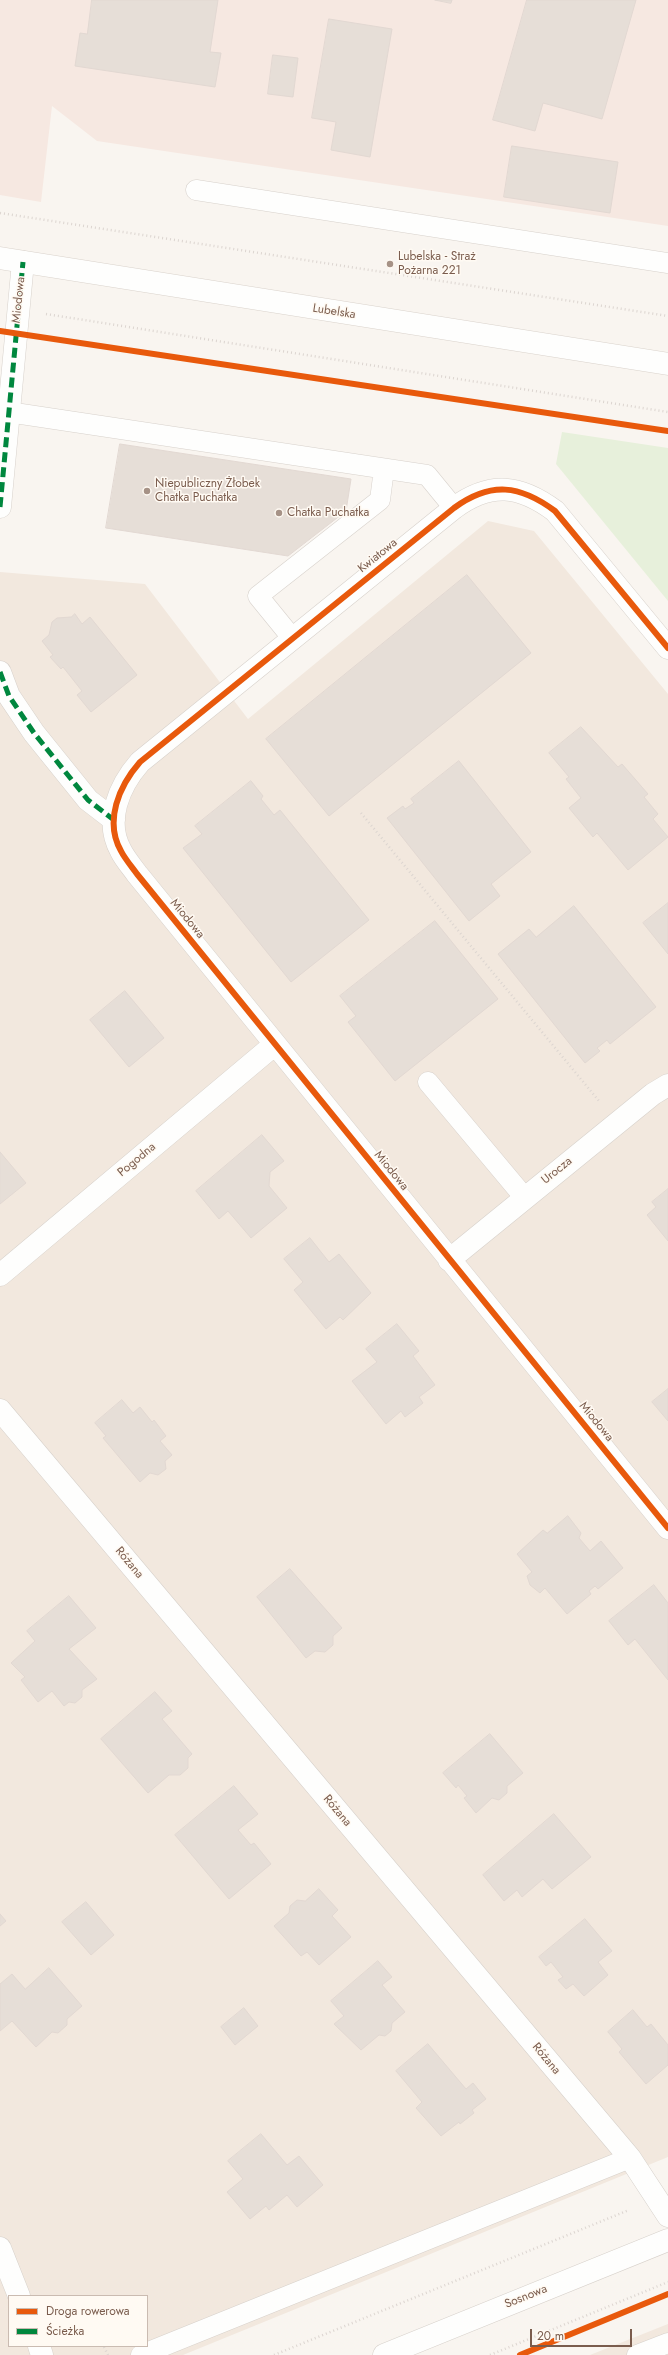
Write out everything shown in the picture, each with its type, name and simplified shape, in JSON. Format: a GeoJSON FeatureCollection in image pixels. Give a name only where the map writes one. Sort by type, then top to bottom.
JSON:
{"type":"FeatureCollection","features":[{"type":"Feature","properties":{"kind":"street","name":"Lubelska"},"geometry":{"type":"LineString","coordinates":[[0,258],[668,364]]}},
{"type":"Feature","properties":{"kind":"street","name":"Miodowa"},"geometry":{"type":"LineString","coordinates":[[0,506],[23,262]]}},
{"type":"Feature","properties":{"kind":"street","name":"Kwiatowa"},"geometry":{"type":"LineString","coordinates":[[114,820],[118,798],[127,778],[140,762],[470,496],[491,490],[514,490],[537,497],[555,511],[668,648]]}},
{"type":"Feature","properties":{"kind":"street"},"geometry":{"type":"LineString","coordinates":[[0,672],[9,696],[34,732],[88,800],[114,820]]}},
{"type":"Feature","properties":{"kind":"street","name":"Miodowa"},"geometry":{"type":"LineString","coordinates":[[114,820],[115,834],[121,851],[137,874],[668,1528]]}},
{"type":"Feature","properties":{"kind":"street","name":"Pogodna"},"geometry":{"type":"LineString","coordinates":[[0,1275],[274,1044]]}},
{"type":"Feature","properties":{"kind":"street","name":"Urocza"},"geometry":{"type":"LineString","coordinates":[[449,1260],[652,1094],[668,1085]]}},
{"type":"Feature","properties":{"kind":"street","name":"Różana"},"geometry":{"type":"LineString","coordinates":[[0,1410],[630,2158],[663,2207]]}},
{"type":"Feature","properties":{"kind":"street","name":"Sosnowa"},"geometry":{"type":"LineString","coordinates":[[384,2355],[668,2240]]}},
{"type":"Feature","properties":{"kind":"street"},"geometry":{"type":"LineString","coordinates":[[0,2248],[19,2295]]}},
{"type":"Feature","properties":{"kind":"lane"},"geometry":{"type":"LineString","coordinates":[[196,190],[668,264]]}},
{"type":"Feature","properties":{"kind":"lane"},"geometry":{"type":"LineString","coordinates":[[8,412],[427,475],[454,508]]}},
{"type":"Feature","properties":{"kind":"lane"},"geometry":{"type":"LineString","coordinates":[[293,639],[258,596],[380,500],[384,469]]}},
{"type":"Feature","properties":{"kind":"lane"},"geometry":{"type":"LineString","coordinates":[[428,1082],[525,1198]]}},
{"type":"Feature","properties":{"kind":"lane"},"geometry":{"type":"LineString","coordinates":[[141,2355],[630,2158]]}},
{"type":"Feature","properties":{"kind":"lane"},"geometry":{"type":"LineString","coordinates":[[638,2355],[668,2343]]}},
{"type":"Feature","properties":{"kind":"path"},"geometry":{"type":"LineString","coordinates":[[0,213],[668,316]]}},
{"type":"Feature","properties":{"kind":"path"},"geometry":{"type":"LineString","coordinates":[[18,310],[668,412]]}},
{"type":"Feature","properties":{"kind":"path"},"geometry":{"type":"LineString","coordinates":[[361,813],[603,1107]]}},
{"type":"Feature","properties":{"kind":"path"},"geometry":{"type":"LineString","coordinates":[[274,2355],[663,2207]]}},
{"type":"Feature","properties":{"kind":"path"},"geometry":{"type":"LineString","coordinates":[[490,2355],[668,2282]]}},
{"type":"Feature","properties":{"kind":"path"},"geometry":{"type":"LineString","coordinates":[[104,2347],[108,2355]]}},
{"type":"Feature","properties":{"kind":"shaded area"},"geometry":{"type":"Polygon","coordinates":[[[0,0],[668,0],[668,226],[97,141],[52,106],[41,202],[0,195],[0,0]]]}},
{"type":"Feature","properties":{"kind":"shaded area"},"geometry":{"type":"Polygon","coordinates":[[[488,521],[534,531],[668,694],[668,2157],[183,2355],[0,2355],[0,572],[145,584],[248,719],[488,521]]]}},
{"type":"Feature","properties":{"kind":"shaded area"},"geometry":{"type":"Polygon","coordinates":[[[668,2324],[668,2355],[590,2355],[668,2324]]]}},
{"type":"Feature","properties":{"kind":"green space"},"geometry":{"type":"Polygon","coordinates":[[[562,432],[668,448],[668,601],[556,464],[562,432]]]}},
{"type":"Feature","properties":{"kind":"building"},"geometry":{"type":"Polygon","coordinates":[[[92,0],[218,0],[210,52],[221,53],[215,87],[75,66],[80,33],[87,34],[92,0]]]}},
{"type":"Feature","properties":{"kind":"building"},"geometry":{"type":"Polygon","coordinates":[[[435,0],[452,0],[451,3],[435,0]]]}},
{"type":"Feature","properties":{"kind":"building"},"geometry":{"type":"Polygon","coordinates":[[[527,0],[636,0],[602,119],[543,103],[535,131],[493,120],[527,0]]]}},
{"type":"Feature","properties":{"kind":"building"},"geometry":{"type":"Polygon","coordinates":[[[329,19],[392,29],[370,157],[331,150],[336,122],[312,118],[329,19]]]}},
{"type":"Feature","properties":{"kind":"building"},"geometry":{"type":"Polygon","coordinates":[[[273,55],[298,58],[293,97],[268,94],[273,55]]]}},
{"type":"Feature","properties":{"kind":"building"},"geometry":{"type":"Polygon","coordinates":[[[512,146],[618,162],[610,213],[504,197],[512,146]]]}},
{"type":"Feature","properties":{"kind":"building"},"geometry":{"type":"Polygon","coordinates":[[[120,444],[351,479],[346,511],[288,556],[106,528],[120,444]]]}},
{"type":"Feature","properties":{"kind":"building"},"geometry":{"type":"Polygon","coordinates":[[[467,575],[531,653],[329,816],[266,739],[467,575]]]}},
{"type":"Feature","properties":{"kind":"building"},"geometry":{"type":"Polygon","coordinates":[[[75,614],[82,624],[90,617],[137,675],[91,712],[77,695],[82,691],[63,667],[61,669],[50,657],[53,655],[42,641],[49,635],[52,622],[57,618],[71,617],[75,614]]]}},
{"type":"Feature","properties":{"kind":"building"},"geometry":{"type":"Polygon","coordinates":[[[581,727],[618,767],[622,764],[648,794],[644,797],[658,814],[653,819],[668,837],[628,870],[597,833],[593,837],[569,808],[581,798],[566,779],[569,777],[549,753],[581,727]]]}},
{"type":"Feature","properties":{"kind":"building"},"geometry":{"type":"Polygon","coordinates":[[[459,761],[531,852],[491,884],[500,896],[469,921],[387,818],[403,806],[405,809],[414,803],[411,799],[459,761]]]}},
{"type":"Feature","properties":{"kind":"building"},"geometry":{"type":"Polygon","coordinates":[[[251,781],[263,796],[261,799],[274,815],[280,810],[369,920],[291,982],[183,848],[202,834],[195,826],[251,781]]]}},
{"type":"Feature","properties":{"kind":"building"},"geometry":{"type":"Polygon","coordinates":[[[668,903],[668,954],[643,923],[668,903]]]}},
{"type":"Feature","properties":{"kind":"building"},"geometry":{"type":"Polygon","coordinates":[[[574,906],[656,1007],[610,1044],[607,1040],[597,1048],[600,1051],[585,1063],[498,954],[529,929],[536,937],[574,906]]]}},
{"type":"Feature","properties":{"kind":"building"},"geometry":{"type":"Polygon","coordinates":[[[435,921],[498,999],[395,1081],[348,1022],[356,1016],[340,996],[435,921]]]}},
{"type":"Feature","properties":{"kind":"building"},"geometry":{"type":"Polygon","coordinates":[[[125,991],[164,1038],[129,1067],[90,1020],[125,991]]]}},
{"type":"Feature","properties":{"kind":"building"},"geometry":{"type":"Polygon","coordinates":[[[262,1135],[284,1161],[270,1172],[269,1186],[287,1208],[251,1238],[228,1211],[219,1219],[196,1191],[262,1135]]]}},
{"type":"Feature","properties":{"kind":"building"},"geometry":{"type":"Polygon","coordinates":[[[0,1152],[26,1183],[0,1204],[0,1152]]]}},
{"type":"Feature","properties":{"kind":"building"},"geometry":{"type":"Polygon","coordinates":[[[668,1189],[668,1241],[647,1215],[656,1207],[652,1202],[668,1189]]]}},
{"type":"Feature","properties":{"kind":"building"},"geometry":{"type":"Polygon","coordinates":[[[310,1238],[329,1262],[339,1254],[371,1293],[343,1320],[340,1317],[326,1329],[294,1290],[303,1282],[284,1259],[310,1238]]]}},
{"type":"Feature","properties":{"kind":"building"},"geometry":{"type":"Polygon","coordinates":[[[397,1324],[419,1351],[413,1356],[435,1385],[419,1397],[423,1403],[405,1417],[401,1411],[386,1424],[352,1381],[377,1362],[366,1349],[397,1324]]]}},
{"type":"Feature","properties":{"kind":"building"},"geometry":{"type":"Polygon","coordinates":[[[668,1389],[668,1421],[652,1402],[668,1389]]]}},
{"type":"Feature","properties":{"kind":"building"},"geometry":{"type":"Polygon","coordinates":[[[122,1400],[133,1413],[140,1407],[152,1422],[154,1420],[166,1436],[160,1441],[172,1455],[165,1461],[166,1469],[158,1475],[150,1473],[140,1482],[103,1438],[106,1436],[95,1423],[122,1400]]]}},
{"type":"Feature","properties":{"kind":"building"},"geometry":{"type":"Polygon","coordinates":[[[568,1516],[581,1533],[579,1538],[590,1551],[601,1541],[623,1568],[598,1589],[595,1586],[589,1591],[591,1594],[567,1614],[545,1588],[540,1593],[530,1585],[527,1576],[532,1572],[517,1554],[543,1530],[547,1533],[568,1516]]]}},
{"type":"Feature","properties":{"kind":"building"},"geometry":{"type":"Polygon","coordinates":[[[290,1569],[342,1628],[333,1636],[333,1645],[325,1652],[315,1651],[306,1658],[257,1597],[290,1569]]]}},
{"type":"Feature","properties":{"kind":"building"},"geometry":{"type":"Polygon","coordinates":[[[654,1585],[668,1603],[668,1680],[635,1639],[628,1645],[609,1621],[654,1585]]]}},
{"type":"Feature","properties":{"kind":"building"},"geometry":{"type":"Polygon","coordinates":[[[69,1596],[96,1628],[69,1649],[97,1679],[82,1690],[82,1697],[75,1703],[69,1702],[64,1706],[52,1691],[38,1702],[21,1680],[25,1677],[11,1663],[35,1641],[27,1631],[69,1596]]]}},
{"type":"Feature","properties":{"kind":"building"},"geometry":{"type":"Polygon","coordinates":[[[155,1692],[172,1711],[162,1719],[192,1754],[188,1758],[188,1768],[180,1775],[169,1775],[148,1793],[101,1739],[155,1692]]]}},
{"type":"Feature","properties":{"kind":"building"},"geometry":{"type":"Polygon","coordinates":[[[490,1734],[523,1773],[507,1786],[507,1793],[499,1800],[492,1798],[476,1813],[464,1798],[467,1796],[458,1785],[456,1788],[443,1773],[490,1734]]]}},
{"type":"Feature","properties":{"kind":"building"},"geometry":{"type":"Polygon","coordinates":[[[234,1786],[258,1814],[238,1830],[251,1845],[254,1843],[271,1864],[229,1899],[175,1835],[234,1786]]]}},
{"type":"Feature","properties":{"kind":"building"},"geometry":{"type":"Polygon","coordinates":[[[554,1814],[591,1857],[552,1889],[543,1879],[522,1897],[517,1890],[504,1901],[483,1875],[554,1814]]]}},
{"type":"Feature","properties":{"kind":"building"},"geometry":{"type":"Polygon","coordinates":[[[319,1889],[338,1910],[332,1916],[351,1937],[319,1965],[307,1952],[301,1956],[274,1926],[289,1913],[290,1906],[297,1900],[305,1901],[319,1889]]]}},
{"type":"Feature","properties":{"kind":"building"},"geometry":{"type":"Polygon","coordinates":[[[86,1902],[114,1935],[91,1955],[62,1922],[86,1902]]]}},
{"type":"Feature","properties":{"kind":"building"},"geometry":{"type":"Polygon","coordinates":[[[0,1914],[6,1921],[0,1926],[0,1914]]]}},
{"type":"Feature","properties":{"kind":"building"},"geometry":{"type":"Polygon","coordinates":[[[585,1919],[612,1951],[598,1962],[608,1975],[584,1996],[573,1984],[566,1989],[558,1980],[563,1977],[551,1962],[546,1966],[539,1957],[585,1919]]]}},
{"type":"Feature","properties":{"kind":"building"},"geometry":{"type":"Polygon","coordinates":[[[378,1961],[392,1977],[382,1985],[405,2012],[392,2023],[391,2031],[385,2036],[379,2035],[361,2050],[334,2024],[344,2016],[331,2001],[378,1961]]]}},
{"type":"Feature","properties":{"kind":"building"},"geometry":{"type":"Polygon","coordinates":[[[49,1968],[82,2006],[67,2019],[67,2025],[58,2033],[52,2032],[36,2047],[12,2021],[0,2031],[0,1984],[12,1974],[25,1989],[49,1968]]]}},
{"type":"Feature","properties":{"kind":"building"},"geometry":{"type":"Polygon","coordinates":[[[244,2008],[258,2026],[235,2045],[221,2027],[244,2008]]]}},
{"type":"Feature","properties":{"kind":"building"},"geometry":{"type":"Polygon","coordinates":[[[633,2010],[647,2027],[651,2024],[668,2045],[668,2065],[646,2084],[619,2052],[622,2049],[608,2032],[633,2010]]]}},
{"type":"Feature","properties":{"kind":"building"},"geometry":{"type":"Polygon","coordinates":[[[428,2044],[466,2089],[473,2083],[486,2099],[472,2110],[474,2113],[441,2136],[416,2108],[422,2102],[396,2071],[428,2044]]]}},
{"type":"Feature","properties":{"kind":"building"},"geometry":{"type":"Polygon","coordinates":[[[261,2134],[287,2165],[299,2156],[323,2185],[297,2207],[287,2195],[269,2210],[266,2206],[250,2219],[227,2192],[243,2179],[228,2161],[261,2134]]]}},
{"type":"Feature","properties":{"kind":"marked path"},"geometry":{"type":"LineString","coordinates":[[0,507],[23,262]]}},
{"type":"Feature","properties":{"kind":"marked path"},"geometry":{"type":"LineString","coordinates":[[0,672],[9,696],[34,733],[88,800],[114,820]]}},
{"type":"Feature","properties":{"kind":"cycle path"},"geometry":{"type":"LineString","coordinates":[[0,331],[668,431]]}},
{"type":"Feature","properties":{"kind":"cycle path"},"geometry":{"type":"LineString","coordinates":[[668,648],[555,511],[542,502],[517,492],[493,490],[480,493],[454,508],[140,762],[132,771],[120,793],[114,816],[116,840],[121,851],[137,874],[668,1528]]}},
{"type":"Feature","properties":{"kind":"cycle path"},"geometry":{"type":"LineString","coordinates":[[520,2355],[668,2294]]}},
{"type":"Feature","properties":{"kind":"place","name":"Lubelska - Straż Pożarna 221"},"geometry":{"type":"Point","coordinates":[390,264]}},
{"type":"Feature","properties":{"kind":"place","name":"Niepubliczny Żłobek Chatka Puchatka"},"geometry":{"type":"Point","coordinates":[147,491]}},
{"type":"Feature","properties":{"kind":"place","name":"Chatka Puchatka"},"geometry":{"type":"Point","coordinates":[279,513]}}]}
